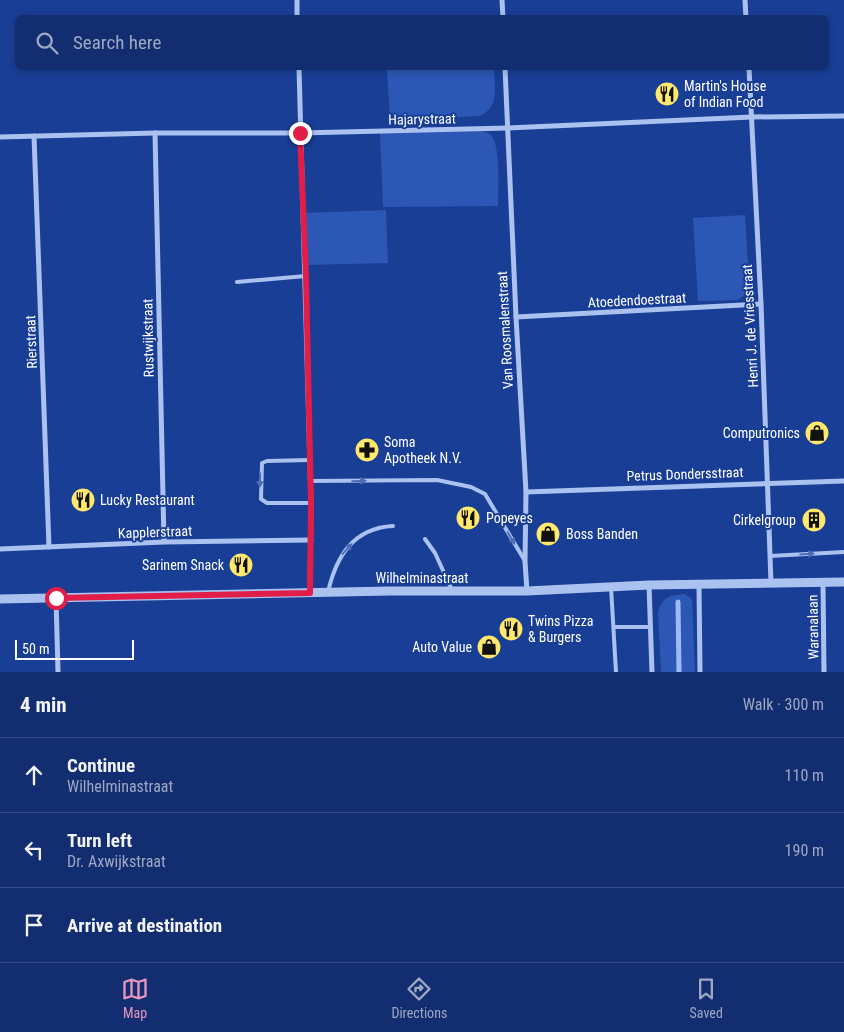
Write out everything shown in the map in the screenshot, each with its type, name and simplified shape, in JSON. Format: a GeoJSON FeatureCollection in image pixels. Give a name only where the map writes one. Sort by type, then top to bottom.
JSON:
{"type":"FeatureCollection","features":[{"type":"Feature","properties":{"kind":"street"},"geometry":{"type":"LineString","coordinates":[[297,0],[297,15]]}},
{"type":"Feature","properties":{"kind":"street"},"geometry":{"type":"LineString","coordinates":[[502,0],[503,15]]}},
{"type":"Feature","properties":{"kind":"street"},"geometry":{"type":"LineString","coordinates":[[745,0],[746,15]]}},
{"type":"Feature","properties":{"kind":"street"},"geometry":{"type":"LineString","coordinates":[[299,70],[312,540],[310,593]]}},
{"type":"Feature","properties":{"kind":"street","name":"Van Roosmalenstraat"},"geometry":{"type":"LineString","coordinates":[[505,70],[526,492],[525,562],[527,591]]}},
{"type":"Feature","properties":{"kind":"street","name":"Henri J. de Vriesstraat"},"geometry":{"type":"LineString","coordinates":[[749,70],[772,583]]}},
{"type":"Feature","properties":{"kind":"street","name":"Hajarystraat"},"geometry":{"type":"LineString","coordinates":[[0,137],[508,128],[752,117],[844,116]]}},
{"type":"Feature","properties":{"kind":"street","name":"Rustwijkstraat"},"geometry":{"type":"LineString","coordinates":[[155,133],[164,542]]}},
{"type":"Feature","properties":{"kind":"street","name":"Rierstraat"},"geometry":{"type":"LineString","coordinates":[[34,136],[49,547]]}},
{"type":"Feature","properties":{"kind":"street","name":"Atoedendoestraat"},"geometry":{"type":"LineString","coordinates":[[516,318],[761,304]]}},
{"type":"Feature","properties":{"kind":"street","name":"Petrus Dondersstraat"},"geometry":{"type":"LineString","coordinates":[[526,492],[768,482],[844,481]]}},
{"type":"Feature","properties":{"kind":"street","name":"Kapplerstraat"},"geometry":{"type":"LineString","coordinates":[[0,549],[164,542],[312,540]]}},
{"type":"Feature","properties":{"kind":"street","name":"Waranalaan"},"geometry":{"type":"LineString","coordinates":[[823,582],[824,672]]}},
{"type":"Feature","properties":{"kind":"street","name":"Wilhelminastraat"},"geometry":{"type":"LineString","coordinates":[[0,599],[328,592],[527,591],[649,585],[844,582]]}},
{"type":"Feature","properties":{"kind":"street"},"geometry":{"type":"LineString","coordinates":[[649,585],[652,672]]}},
{"type":"Feature","properties":{"kind":"street"},"geometry":{"type":"LineString","coordinates":[[699,585],[700,672]]}},
{"type":"Feature","properties":{"kind":"street"},"geometry":{"type":"LineString","coordinates":[[56,598],[58,672]]}},
{"type":"Feature","properties":{"kind":"lane"},"geometry":{"type":"LineString","coordinates":[[237,282],[306,276]]}},
{"type":"Feature","properties":{"kind":"lane"},"geometry":{"type":"LineString","coordinates":[[310,460],[267,461],[262,463],[260,494],[261,500],[267,503],[311,503]]}},
{"type":"Feature","properties":{"kind":"lane"},"geometry":{"type":"LineString","coordinates":[[310,481],[438,480],[478,490],[486,494],[525,562]]}},
{"type":"Feature","properties":{"kind":"lane"},"geometry":{"type":"LineString","coordinates":[[328,592],[332,572],[346,549],[367,532],[393,526]]}},
{"type":"Feature","properties":{"kind":"lane"},"geometry":{"type":"LineString","coordinates":[[425,539],[435,553],[453,591]]}},
{"type":"Feature","properties":{"kind":"lane"},"geometry":{"type":"LineString","coordinates":[[770,556],[844,552]]}},
{"type":"Feature","properties":{"kind":"lane"},"geometry":{"type":"LineString","coordinates":[[611,587],[616,672]]}},
{"type":"Feature","properties":{"kind":"lane"},"geometry":{"type":"LineString","coordinates":[[614,627],[650,627]]}},
{"type":"Feature","properties":{"kind":"shaded area"},"geometry":{"type":"Polygon","coordinates":[[[387,70],[494,70],[495,96],[491,107],[479,116],[390,121],[387,70]]]}},
{"type":"Feature","properties":{"kind":"shaded area"},"geometry":{"type":"Polygon","coordinates":[[[480,131],[491,135],[496,148],[498,206],[383,207],[380,133],[480,131]]]}},
{"type":"Feature","properties":{"kind":"shaded area"},"geometry":{"type":"Polygon","coordinates":[[[386,210],[388,263],[306,265],[304,213],[386,210]]]}},
{"type":"Feature","properties":{"kind":"shaded area"},"geometry":{"type":"Polygon","coordinates":[[[745,215],[749,280],[745,295],[738,300],[698,301],[693,218],[745,215]]]}},
{"type":"Feature","properties":{"kind":"shaded area"},"geometry":{"type":"Polygon","coordinates":[[[685,594],[692,599],[695,672],[661,672],[658,612],[662,602],[668,597],[685,594]]]}},
{"type":"Feature","properties":{"kind":"waterway"},"geometry":{"type":"LineString","coordinates":[[678,602],[679,672]]}},
{"type":"Feature","properties":{"kind":"place","name":"Martin's House of Indian Food"},"geometry":{"type":"Point","coordinates":[667,94]}},
{"type":"Feature","properties":{"kind":"place","name":"Computronics"},"geometry":{"type":"Point","coordinates":[817,433]}},
{"type":"Feature","properties":{"kind":"place","name":"Soma Apotheek N.V."},"geometry":{"type":"Point","coordinates":[367,450]}},
{"type":"Feature","properties":{"kind":"place","name":"Lucky Restaurant"},"geometry":{"type":"Point","coordinates":[83,500]}},
{"type":"Feature","properties":{"kind":"place","name":"Popeyes"},"geometry":{"type":"Point","coordinates":[468,518]}},
{"type":"Feature","properties":{"kind":"place","name":"Cirkelgroup"},"geometry":{"type":"Point","coordinates":[814,520]}},
{"type":"Feature","properties":{"kind":"place","name":"Boss Banden"},"geometry":{"type":"Point","coordinates":[548,534]}},
{"type":"Feature","properties":{"kind":"place","name":"Sarinem Snack"},"geometry":{"type":"Point","coordinates":[241,565]}},
{"type":"Feature","properties":{"kind":"place","name":"Twins Pizza & Burgers"},"geometry":{"type":"Point","coordinates":[511,629]}},
{"type":"Feature","properties":{"kind":"place","name":"Auto Value"},"geometry":{"type":"Point","coordinates":[489,647]}},
{"type":"Feature","properties":{"kind":"route"},"geometry":{"type":"LineString","coordinates":[[56,598],[310,593],[312,540],[306,276],[300,133]]}}]}
